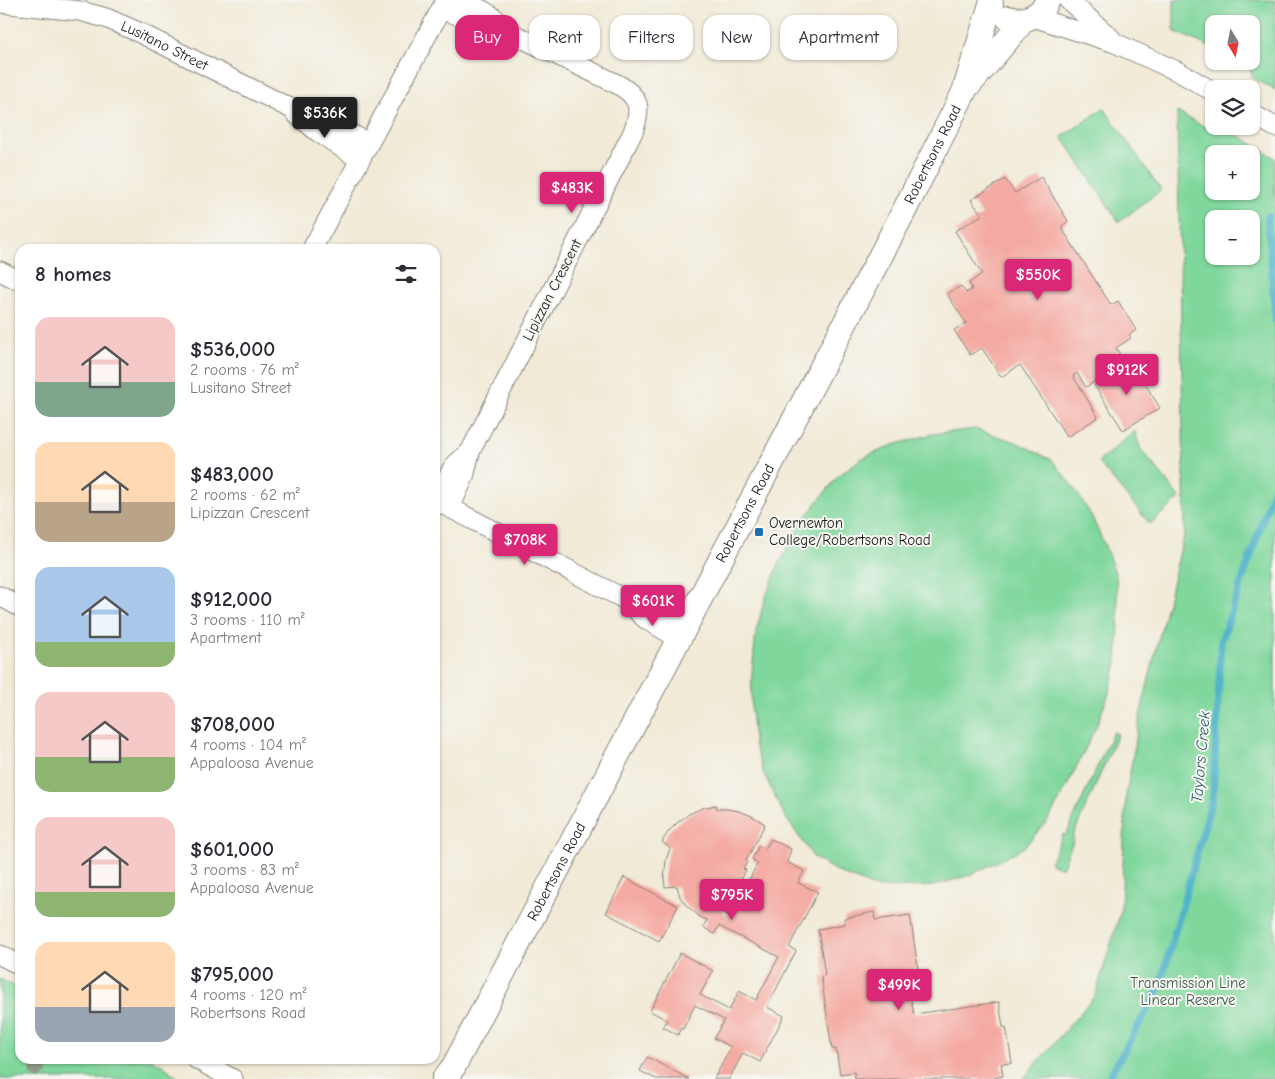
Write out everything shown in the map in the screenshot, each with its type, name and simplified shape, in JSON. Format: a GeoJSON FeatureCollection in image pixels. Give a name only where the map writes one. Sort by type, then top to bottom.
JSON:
{"type":"FeatureCollection","features":[{"type":"Feature","properties":{"kind":"street","name":"Lipizzan Crescent"},"geometry":{"type":"LineString","coordinates":[[459,0],[490,15]]}},
{"type":"Feature","properties":{"kind":"street"},"geometry":{"type":"LineString","coordinates":[[1068,0],[1115,43]]}},
{"type":"Feature","properties":{"kind":"street","name":"Lusitano Street"},"geometry":{"type":"LineString","coordinates":[[0,2],[80,11],[106,18],[136,31],[292,109],[324,119],[364,151]]}},
{"type":"Feature","properties":{"kind":"street"},"geometry":{"type":"LineString","coordinates":[[991,2],[997,12],[1005,17],[1014,20],[1035,12],[1115,43],[1179,72],[1205,87]]}},
{"type":"Feature","properties":{"kind":"street","name":"Robertsons Road"},"geometry":{"type":"LineString","coordinates":[[449,1075],[847,321],[964,92],[991,2]]}},
{"type":"Feature","properties":{"kind":"street","name":"Lipizzan Crescent"},"geometry":{"type":"LineString","coordinates":[[443,5],[464,15]]}},
{"type":"Feature","properties":{"kind":"street"},"geometry":{"type":"LineString","coordinates":[[315,244],[443,5]]}},
{"type":"Feature","properties":{"kind":"street","name":"Robertsons Road"},"geometry":{"type":"LineString","coordinates":[[964,92],[1035,12]]}},
{"type":"Feature","properties":{"kind":"street","name":"Lipizzan Crescent"},"geometry":{"type":"LineString","coordinates":[[441,503],[452,469],[470,452],[638,120],[638,109],[634,97],[627,89],[519,38]]}},
{"type":"Feature","properties":{"kind":"street"},"geometry":{"type":"LineString","coordinates":[[1260,118],[1275,127]]}},
{"type":"Feature","properties":{"kind":"street"},"geometry":{"type":"LineString","coordinates":[[0,271],[15,278]]}},
{"type":"Feature","properties":{"kind":"street"},"geometry":{"type":"LineString","coordinates":[[441,503],[630,602],[648,620],[682,631]]}},
{"type":"Feature","properties":{"kind":"street"},"geometry":{"type":"LineString","coordinates":[[0,596],[15,604]]}},
{"type":"Feature","properties":{"kind":"street"},"geometry":{"type":"LineString","coordinates":[[0,955],[15,962]]}},
{"type":"Feature","properties":{"kind":"street"},"geometry":{"type":"LineString","coordinates":[[205,1064],[233,1079]]}},
{"type":"Feature","properties":{"kind":"green space"},"geometry":{"type":"Polygon","coordinates":[[[1174,0],[1275,0],[1275,90],[1260,82],[1260,80],[1253,78],[1250,70],[1260,70],[1260,15],[1205,15],[1205,45],[1174,31],[1174,0]]]}},
{"type":"Feature","properties":{"kind":"green space"},"geometry":{"type":"Polygon","coordinates":[[[1104,108],[1161,190],[1119,222],[1062,137],[1104,108]]]}},
{"type":"Feature","properties":{"kind":"green space","name":"Transmission Line Linear Reserve"},"geometry":{"type":"Polygon","coordinates":[[[1177,112],[1205,127],[1205,135],[1238,135],[1254,145],[1205,145],[1205,200],[1260,200],[1260,149],[1275,158],[1275,1079],[1023,1079],[1095,996],[1121,911],[1126,795],[1140,716],[1185,531],[1177,112]]]}},
{"type":"Feature","properties":{"kind":"green space"},"geometry":{"type":"Polygon","coordinates":[[[975,429],[1016,442],[1052,460],[1074,488],[1091,515],[1116,576],[1119,622],[1117,663],[1108,696],[1096,727],[1062,796],[1046,823],[1024,847],[970,875],[933,886],[877,888],[840,873],[814,858],[784,815],[764,774],[754,744],[751,707],[756,632],[764,602],[789,544],[804,519],[839,475],[862,458],[894,445],[932,434],[975,429]]]}},
{"type":"Feature","properties":{"kind":"green space"},"geometry":{"type":"Polygon","coordinates":[[[1135,431],[1140,448],[1180,498],[1150,524],[1098,462],[1135,431]]]}},
{"type":"Feature","properties":{"kind":"green space"},"geometry":{"type":"Polygon","coordinates":[[[1113,732],[1118,734],[1072,838],[1074,839],[1062,868],[1050,863],[1063,834],[1066,835],[1113,732]]]}},
{"type":"Feature","properties":{"kind":"green space"},"geometry":{"type":"Polygon","coordinates":[[[0,979],[15,986],[15,1064],[160,1064],[179,1079],[0,1079],[0,979]]]}},
{"type":"Feature","properties":{"kind":"building"},"geometry":{"type":"Polygon","coordinates":[[[1041,177],[1068,221],[1061,227],[1111,305],[1118,301],[1136,330],[1129,335],[1131,338],[1116,348],[1125,363],[1086,387],[1077,373],[1073,376],[1098,417],[1067,437],[1020,365],[1001,377],[982,348],[970,355],[954,330],[966,323],[947,294],[961,286],[966,293],[972,289],[969,283],[982,274],[955,231],[982,215],[971,200],[1005,179],[1015,193],[1041,177]]]}},
{"type":"Feature","properties":{"kind":"building"},"geometry":{"type":"Polygon","coordinates":[[[1131,361],[1160,408],[1123,430],[1094,385],[1131,361]]]}},
{"type":"Feature","properties":{"kind":"building"},"geometry":{"type":"Polygon","coordinates":[[[716,805],[717,809],[739,811],[765,824],[746,861],[743,869],[746,870],[736,890],[742,893],[758,863],[752,859],[759,845],[765,849],[771,839],[791,849],[787,862],[804,871],[798,883],[818,892],[789,947],[796,951],[767,1007],[784,1016],[760,1062],[743,1053],[729,1079],[714,1079],[731,1047],[714,1038],[724,1020],[695,1005],[678,1035],[663,1027],[667,1020],[650,1011],[680,953],[713,971],[700,995],[729,1010],[739,991],[756,1000],[779,957],[719,926],[714,934],[703,927],[707,920],[700,917],[686,905],[680,897],[677,886],[665,887],[666,860],[670,848],[662,842],[677,823],[689,814],[702,808],[716,805]],[[729,903],[723,913],[730,916],[735,906],[729,903]]]}},
{"type":"Feature","properties":{"kind":"building"},"geometry":{"type":"Polygon","coordinates":[[[624,877],[678,906],[659,941],[606,913],[624,877]]]}},
{"type":"Feature","properties":{"kind":"building"},"geometry":{"type":"Polygon","coordinates":[[[874,912],[875,920],[910,915],[918,968],[905,970],[914,1014],[999,1002],[1003,1027],[1006,1027],[1012,1063],[1001,1064],[1003,1076],[994,1079],[855,1079],[854,1072],[840,1074],[836,1049],[832,1049],[821,976],[825,975],[818,929],[845,924],[844,918],[874,912]]]}},
{"type":"Feature","properties":{"kind":"building"},"geometry":{"type":"Polygon","coordinates":[[[647,1057],[689,1079],[656,1079],[640,1071],[647,1057]]]}},
{"type":"Feature","properties":{"kind":"waterway","name":"Taylors Creek"},"geometry":{"type":"LineString","coordinates":[[1268,216],[1275,320]]}},
{"type":"Feature","properties":{"kind":"waterway","name":"Taylors Creek"},"geometry":{"type":"LineString","coordinates":[[1108,1079],[1159,989],[1213,796],[1221,642],[1275,485]]}},
{"type":"Feature","properties":{"kind":"place","name":"Overnewton College/Robertsons Road"},"geometry":{"type":"Point","coordinates":[759,532]}}]}
